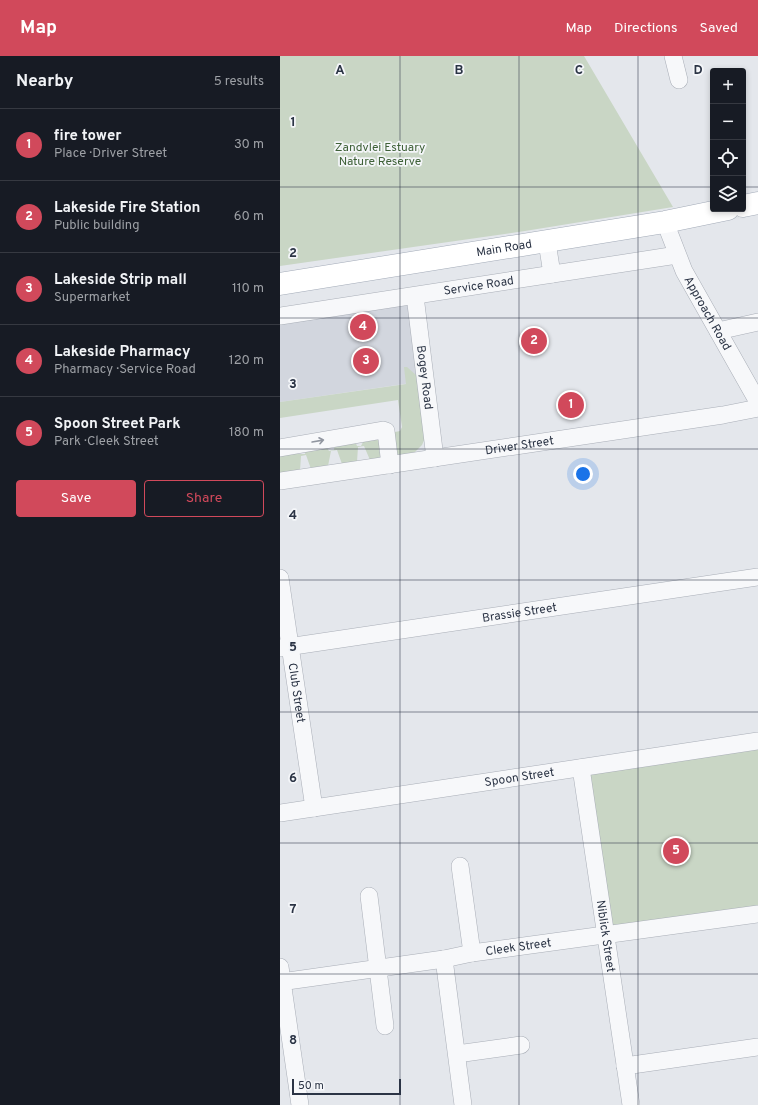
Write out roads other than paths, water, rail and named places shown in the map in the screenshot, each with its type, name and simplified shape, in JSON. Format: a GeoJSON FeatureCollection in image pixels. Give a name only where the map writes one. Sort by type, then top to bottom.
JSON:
{"type":"FeatureCollection","features":[{"type":"Feature","properties":{"kind":"main road"},"geometry":{"type":"LineString","coordinates":[[746,205],[758,203]]}},
{"type":"Feature","properties":{"kind":"main road","name":"Main Road"},"geometry":{"type":"LineString","coordinates":[[280,284],[547,242],[665,222],[713,212]]}},
{"type":"Feature","properties":{"kind":"street"},"geometry":{"type":"LineString","coordinates":[[673,56],[679,80]]}},
{"type":"Feature","properties":{"kind":"street","name":"Approach Road"},"geometry":{"type":"LineString","coordinates":[[665,222],[684,271],[758,402]]}},
{"type":"Feature","properties":{"kind":"street"},"geometry":{"type":"LineString","coordinates":[[547,242],[552,274]]}},
{"type":"Feature","properties":{"kind":"street","name":"Service Road"},"geometry":{"type":"LineString","coordinates":[[280,316],[678,255]]}},
{"type":"Feature","properties":{"kind":"street","name":"Bogey Road"},"geometry":{"type":"LineString","coordinates":[[415,296],[436,458]]}},
{"type":"Feature","properties":{"kind":"street"},"geometry":{"type":"LineString","coordinates":[[718,331],[758,322]]}},
{"type":"Feature","properties":{"kind":"street","name":"Driver Street"},"geometry":{"type":"LineString","coordinates":[[280,481],[723,415],[758,408]]}},
{"type":"Feature","properties":{"kind":"street"},"geometry":{"type":"LineString","coordinates":[[280,448],[383,430],[386,431],[390,465]]}},
{"type":"Feature","properties":{"kind":"street","name":"Brassie Street"},"geometry":{"type":"LineString","coordinates":[[285,647],[758,577]]}},
{"type":"Feature","properties":{"kind":"street","name":"Club Street"},"geometry":{"type":"LineString","coordinates":[[280,578],[285,647],[314,808]]}},
{"type":"Feature","properties":{"kind":"street","name":"Spoon Street"},"geometry":{"type":"LineString","coordinates":[[280,813],[758,741]]}},
{"type":"Feature","properties":{"kind":"street","name":"Niblick Street"},"geometry":{"type":"LineString","coordinates":[[581,768],[630,1105]]}},
{"type":"Feature","properties":{"kind":"street"},"geometry":{"type":"LineString","coordinates":[[460,866],[472,952]]}},
{"type":"Feature","properties":{"kind":"street"},"geometry":{"type":"LineString","coordinates":[[369,896],[385,1026]]}},
{"type":"Feature","properties":{"kind":"street","name":"Cleek Street"},"geometry":{"type":"LineString","coordinates":[[281,977],[444,959],[472,952],[758,914]]}},
{"type":"Feature","properties":{"kind":"street"},"geometry":{"type":"LineString","coordinates":[[444,959],[463,1105]]}},
{"type":"Feature","properties":{"kind":"street"},"geometry":{"type":"LineString","coordinates":[[281,977],[300,1105]]}},
{"type":"Feature","properties":{"kind":"street"},"geometry":{"type":"LineString","coordinates":[[457,1054],[521,1045]]}},
{"type":"Feature","properties":{"kind":"street"},"geometry":{"type":"LineString","coordinates":[[625,1066],[758,1046]]}},
{"type":"Feature","properties":{"kind":"place","name":"Lakeside Pharmacy"},"geometry":{"type":"Point","coordinates":[363,327]}},
{"type":"Feature","properties":{"kind":"place","name":"Lakeside Fire Station"},"geometry":{"type":"Point","coordinates":[534,341]}},
{"type":"Feature","properties":{"kind":"place","name":"Lakeside Strip mall"},"geometry":{"type":"Point","coordinates":[366,361]}},
{"type":"Feature","properties":{"kind":"place","name":"fire tower"},"geometry":{"type":"Point","coordinates":[571,405]}},
{"type":"Feature","properties":{"kind":"place","name":"Spoon Street Park"},"geometry":{"type":"Point","coordinates":[676,851]}},
{"type":"Feature","properties":{"kind":"park label","name":"Zandvlei Estuary Nature Reserve"},"geometry":{"type":"Point","coordinates":[380,154]}}]}
